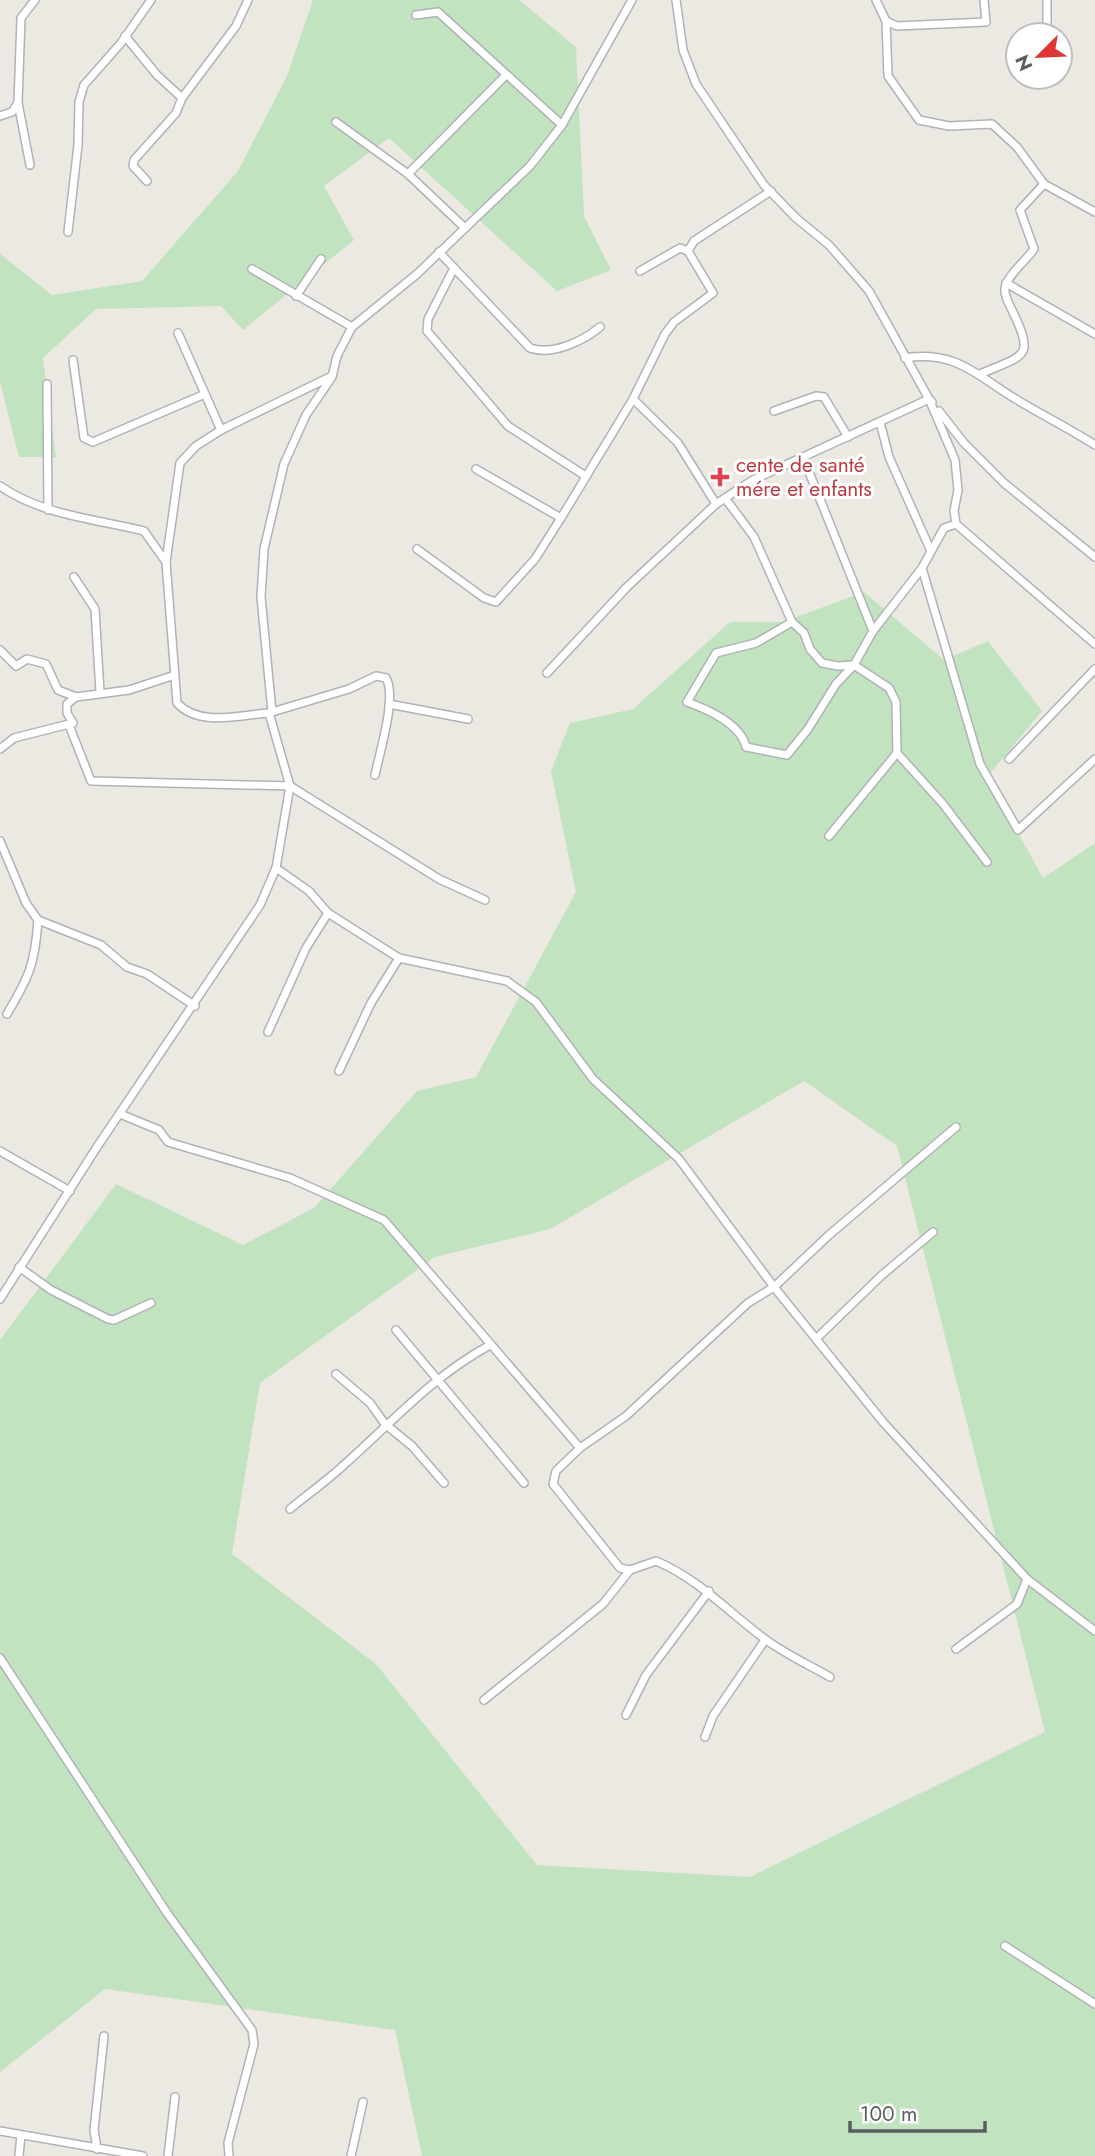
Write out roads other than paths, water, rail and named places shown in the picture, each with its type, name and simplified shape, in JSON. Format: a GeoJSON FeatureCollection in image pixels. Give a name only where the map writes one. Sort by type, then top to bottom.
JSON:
{"type":"FeatureCollection","features":[{"type":"Feature","properties":{"kind":"street"},"geometry":{"type":"LineString","coordinates":[[30,165],[18,103],[21,18],[35,0]]}},
{"type":"Feature","properties":{"kind":"street"},"geometry":{"type":"LineString","coordinates":[[68,232],[79,145],[79,102],[84,85],[151,0]]}},
{"type":"Feature","properties":{"kind":"street"},"geometry":{"type":"LineString","coordinates":[[146,181],[133,166],[134,160],[176,113],[182,98],[236,26],[248,0]]}},
{"type":"Feature","properties":{"kind":"street"},"geometry":{"type":"LineString","coordinates":[[0,1299],[120,1114],[248,925],[276,868],[290,786],[270,713],[261,597],[264,549],[284,464],[306,415],[332,377],[337,356],[352,327],[416,275],[530,166],[562,125],[632,0]]}},
{"type":"Feature","properties":{"kind":"street"},"geometry":{"type":"LineString","coordinates":[[676,0],[683,50],[695,84],[771,191],[796,218],[829,245],[869,291],[929,399],[955,460],[958,490],[954,511],[956,524],[1095,645]]}},
{"type":"Feature","properties":{"kind":"street"},"geometry":{"type":"LineString","coordinates":[[876,0],[886,21],[888,76],[911,113],[925,124],[992,124],[1017,147],[1045,184],[1095,212]]}},
{"type":"Feature","properties":{"kind":"street"},"geometry":{"type":"LineString","coordinates":[[886,21],[897,26],[986,22],[984,0]]}},
{"type":"Feature","properties":{"kind":"street"},"geometry":{"type":"LineString","coordinates":[[1046,0],[1047,21]]}},
{"type":"Feature","properties":{"kind":"street"},"geometry":{"type":"LineString","coordinates":[[416,15],[438,12],[562,125]]}},
{"type":"Feature","properties":{"kind":"street"},"geometry":{"type":"LineString","coordinates":[[125,36],[150,68],[182,98]]}},
{"type":"Feature","properties":{"kind":"street"},"geometry":{"type":"LineString","coordinates":[[408,174],[506,75]]}},
{"type":"Feature","properties":{"kind":"street"},"geometry":{"type":"LineString","coordinates":[[0,116],[12,112],[18,103]]}},
{"type":"Feature","properties":{"kind":"street"},"geometry":{"type":"LineString","coordinates":[[336,122],[408,174],[465,228]]}},
{"type":"Feature","properties":{"kind":"street"},"geometry":{"type":"LineString","coordinates":[[980,374],[1021,355],[1026,348],[1026,339],[1004,292],[1006,283],[1034,249],[1020,210],[1045,184]]}},
{"type":"Feature","properties":{"kind":"street"},"geometry":{"type":"LineString","coordinates":[[688,251],[694,241],[771,191]]}},
{"type":"Feature","properties":{"kind":"street"},"geometry":{"type":"LineString","coordinates":[[417,549],[484,598],[496,602],[534,559],[633,399],[674,322],[713,293],[688,251],[680,248],[640,271]]}},
{"type":"Feature","properties":{"kind":"street"},"geometry":{"type":"LineString","coordinates":[[439,252],[530,348],[541,352],[572,343],[600,327]]}},
{"type":"Feature","properties":{"kind":"street"},"geometry":{"type":"LineString","coordinates":[[296,296],[321,259]]}},
{"type":"Feature","properties":{"kind":"street"},"geometry":{"type":"LineString","coordinates":[[454,268],[428,319],[427,331],[508,426],[584,475]]}},
{"type":"Feature","properties":{"kind":"street"},"geometry":{"type":"LineString","coordinates":[[253,269],[352,327]]}},
{"type":"Feature","properties":{"kind":"street"},"geometry":{"type":"LineString","coordinates":[[1006,283],[1095,334]]}},
{"type":"Feature","properties":{"kind":"street"},"geometry":{"type":"LineString","coordinates":[[178,333],[220,430]]}},
{"type":"Feature","properties":{"kind":"street"},"geometry":{"type":"LineString","coordinates":[[905,358],[927,354],[966,364],[1018,401],[1095,446]]}},
{"type":"Feature","properties":{"kind":"street"},"geometry":{"type":"LineString","coordinates":[[73,360],[84,438],[93,442],[205,394]]}},
{"type":"Feature","properties":{"kind":"street"},"geometry":{"type":"LineString","coordinates":[[332,377],[220,430],[196,446],[180,463],[166,562],[172,676],[177,703],[185,712],[197,718],[270,713],[349,688],[376,676],[386,678],[389,684],[389,704],[376,775]]}},
{"type":"Feature","properties":{"kind":"street"},"geometry":{"type":"LineString","coordinates":[[47,384],[48,510]]}},
{"type":"Feature","properties":{"kind":"street"},"geometry":{"type":"LineString","coordinates":[[774,411],[816,396],[824,397],[848,437]]}},
{"type":"Feature","properties":{"kind":"street"},"geometry":{"type":"LineString","coordinates":[[633,399],[678,443],[716,504]]}},
{"type":"Feature","properties":{"kind":"street"},"geometry":{"type":"LineString","coordinates":[[547,673],[627,587],[716,504],[753,480],[929,399]]}},
{"type":"Feature","properties":{"kind":"street"},"geometry":{"type":"LineString","coordinates":[[929,399],[964,443],[1004,483],[1095,556]]}},
{"type":"Feature","properties":{"kind":"street"},"geometry":{"type":"LineString","coordinates":[[880,422],[889,457],[930,549]]}},
{"type":"Feature","properties":{"kind":"street"},"geometry":{"type":"LineString","coordinates":[[803,457],[873,631]]}},
{"type":"Feature","properties":{"kind":"street"},"geometry":{"type":"LineString","coordinates":[[476,469],[561,517]]}},
{"type":"Feature","properties":{"kind":"street"},"geometry":{"type":"LineString","coordinates":[[0,486],[15,497],[48,510],[144,531],[166,562]]}},
{"type":"Feature","properties":{"kind":"street"},"geometry":{"type":"LineString","coordinates":[[725,498],[754,537],[792,622],[804,633],[810,649],[822,663],[838,667],[854,665],[889,688],[896,702],[897,753],[830,836]]}},
{"type":"Feature","properties":{"kind":"street"},"geometry":{"type":"LineString","coordinates":[[792,622],[756,643],[716,653],[688,702],[721,719],[744,739],[746,747],[787,755],[808,729],[836,684],[854,665],[873,631],[922,568],[930,549],[944,528],[956,524]]}},
{"type":"Feature","properties":{"kind":"street"},"geometry":{"type":"LineString","coordinates":[[922,568],[980,764],[1018,830],[1095,759]]}},
{"type":"Feature","properties":{"kind":"street"},"geometry":{"type":"LineString","coordinates":[[74,577],[95,609],[100,692]]}},
{"type":"Feature","properties":{"kind":"street"},"geometry":{"type":"LineString","coordinates":[[0,650],[16,666],[27,659],[46,664],[58,690],[76,697]]}},
{"type":"Feature","properties":{"kind":"street"},"geometry":{"type":"LineString","coordinates":[[1009,759],[1095,669]]}},
{"type":"Feature","properties":{"kind":"street"},"geometry":{"type":"LineString","coordinates":[[0,749],[15,738],[73,723],[67,713],[67,704],[76,697],[128,690],[172,676]]}},
{"type":"Feature","properties":{"kind":"street"},"geometry":{"type":"LineString","coordinates":[[389,704],[468,719]]}},
{"type":"Feature","properties":{"kind":"street"},"geometry":{"type":"LineString","coordinates":[[69,725],[91,781],[290,786],[439,879],[485,900]]}},
{"type":"Feature","properties":{"kind":"street"},"geometry":{"type":"LineString","coordinates":[[897,753],[943,804],[987,862]]}},
{"type":"Feature","properties":{"kind":"street"},"geometry":{"type":"LineString","coordinates":[[0,841],[26,903],[38,920],[101,946],[127,967],[147,974],[195,1006]]}},
{"type":"Feature","properties":{"kind":"street"},"geometry":{"type":"LineString","coordinates":[[276,868],[309,891],[328,913],[399,958],[507,981],[536,1002],[593,1079],[679,1159],[774,1287],[883,1422],[1027,1579],[1095,1631]]}},
{"type":"Feature","properties":{"kind":"street"},"geometry":{"type":"LineString","coordinates":[[268,1032],[306,948],[328,913]]}},
{"type":"Feature","properties":{"kind":"street"},"geometry":{"type":"LineString","coordinates":[[7,1014],[30,975],[38,920]]}},
{"type":"Feature","properties":{"kind":"street"},"geometry":{"type":"LineString","coordinates":[[340,1071],[371,1003],[399,958]]}},
{"type":"Feature","properties":{"kind":"street"},"geometry":{"type":"LineString","coordinates":[[120,1114],[159,1130],[169,1142],[194,1152],[290,1178],[384,1220],[580,1448]]}},
{"type":"Feature","properties":{"kind":"street"},"geometry":{"type":"LineString","coordinates":[[830,1677],[765,1640],[709,1591],[675,1569],[656,1561],[630,1570],[620,1568],[553,1484],[556,1471],[580,1448],[626,1416],[748,1303],[774,1287],[829,1235],[957,1127]]}},
{"type":"Feature","properties":{"kind":"street"},"geometry":{"type":"LineString","coordinates":[[0,1151],[70,1191]]}},
{"type":"Feature","properties":{"kind":"street"},"geometry":{"type":"LineString","coordinates":[[817,1338],[882,1275],[933,1232]]}},
{"type":"Feature","properties":{"kind":"street"},"geometry":{"type":"LineString","coordinates":[[19,1267],[51,1290],[108,1319],[114,1320],[151,1303]]}},
{"type":"Feature","properties":{"kind":"street"},"geometry":{"type":"LineString","coordinates":[[396,1330],[524,1483]]}},
{"type":"Feature","properties":{"kind":"street"},"geometry":{"type":"LineString","coordinates":[[290,1508],[345,1464],[384,1424],[467,1357],[490,1345]]}},
{"type":"Feature","properties":{"kind":"street"},"geometry":{"type":"LineString","coordinates":[[336,1374],[370,1403],[384,1424],[412,1446],[444,1483]]}},
{"type":"Feature","properties":{"kind":"street"},"geometry":{"type":"LineString","coordinates":[[485,1700],[604,1604],[630,1570]]}},
{"type":"Feature","properties":{"kind":"street"},"geometry":{"type":"LineString","coordinates":[[956,1649],[1017,1604],[1027,1579]]}},
{"type":"Feature","properties":{"kind":"street"},"geometry":{"type":"LineString","coordinates":[[626,1715],[646,1675],[709,1591]]}},
{"type":"Feature","properties":{"kind":"street"},"geometry":{"type":"LineString","coordinates":[[705,1737],[713,1716],[765,1640]]}},
{"type":"Feature","properties":{"kind":"street"},"geometry":{"type":"LineString","coordinates":[[0,1658],[160,1903],[252,2030],[254,2044],[228,2143],[229,2156]]}},
{"type":"Feature","properties":{"kind":"street"},"geometry":{"type":"LineString","coordinates":[[1005,1946],[1095,2004]]}},
{"type":"Feature","properties":{"kind":"street"},"geometry":{"type":"LineString","coordinates":[[97,2149],[94,2130],[104,2035]]}},
{"type":"Feature","properties":{"kind":"street"},"geometry":{"type":"LineString","coordinates":[[167,2156],[175,2097]]}},
{"type":"Feature","properties":{"kind":"street"},"geometry":{"type":"LineString","coordinates":[[351,2156],[363,2102]]}},
{"type":"Feature","properties":{"kind":"street"},"geometry":{"type":"LineString","coordinates":[[0,2131],[143,2156]]}},
{"type":"Feature","properties":{"kind":"street"},"geometry":{"type":"LineString","coordinates":[[19,2156],[21,2135]]}},
{"type":"Feature","properties":{"kind":"place","name":"cente de santé mére et enfants"},"geometry":{"type":"Point","coordinates":[720,477]}}]}
